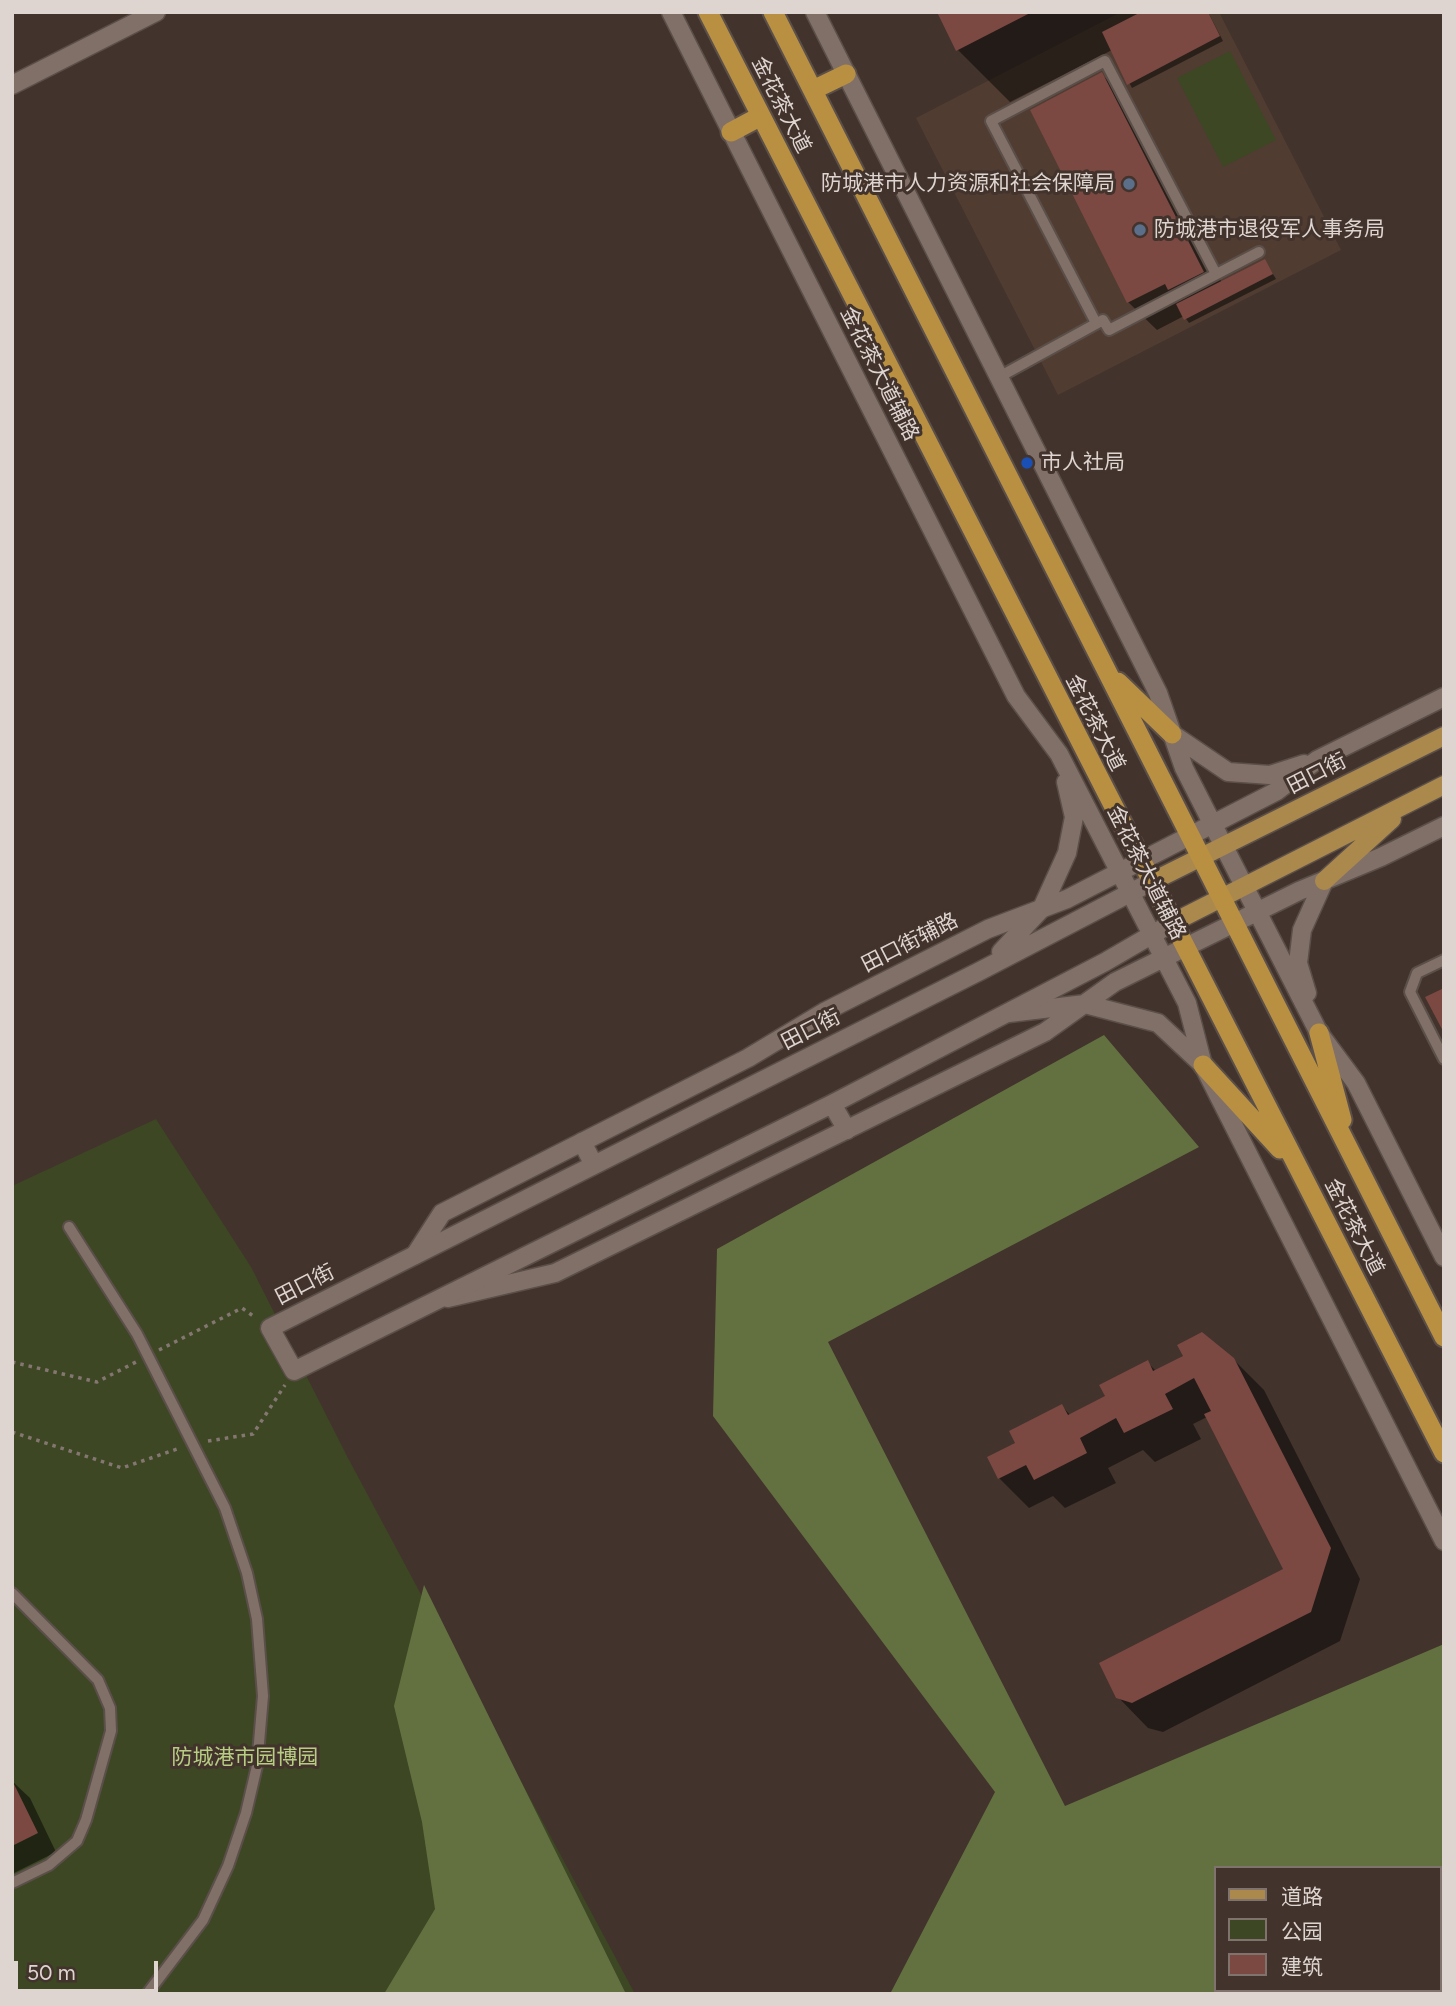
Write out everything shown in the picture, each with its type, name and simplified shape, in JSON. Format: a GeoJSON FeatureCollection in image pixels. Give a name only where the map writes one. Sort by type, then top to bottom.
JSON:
{"type":"FeatureCollection","features":[{"type":"Feature","properties":{"kind":"highway","name":"金花茶大道"},"geometry":{"type":"LineString","coordinates":[[708,12],[1184,948],[1444,1452]]}},
{"type":"Feature","properties":{"kind":"highway","name":"金花茶大道"},"geometry":{"type":"LineString","coordinates":[[774,12],[1444,1338]]}},
{"type":"Feature","properties":{"kind":"highway"},"geometry":{"type":"LineString","coordinates":[[813,90],[846,74]]}},
{"type":"Feature","properties":{"kind":"highway"},"geometry":{"type":"LineString","coordinates":[[731,132],[761,116]]}},
{"type":"Feature","properties":{"kind":"highway"},"geometry":{"type":"LineString","coordinates":[[1107,671],[1172,733]]}},
{"type":"Feature","properties":{"kind":"highway"},"geometry":{"type":"LineString","coordinates":[[1319,1033],[1353,1158]]}},
{"type":"Feature","properties":{"kind":"highway"},"geometry":{"type":"LineString","coordinates":[[1203,1065],[1298,1168]]}},
{"type":"Feature","properties":{"kind":"main road","name":"田口街"},"geometry":{"type":"LineString","coordinates":[[1151,882],[1444,736]]}},
{"type":"Feature","properties":{"kind":"main road"},"geometry":{"type":"LineString","coordinates":[[1172,923],[1444,785]]}},
{"type":"Feature","properties":{"kind":"main road"},"geometry":{"type":"LineString","coordinates":[[1324,881],[1410,802]]}},
{"type":"Feature","properties":{"kind":"street"},"geometry":{"type":"LineString","coordinates":[[12,85],[156,12]]}},
{"type":"Feature","properties":{"kind":"street","name":"金花茶大道辅路"},"geometry":{"type":"LineString","coordinates":[[671,12],[1016,696],[1059,754],[1187,1003],[1203,1065],[1444,1541]]}},
{"type":"Feature","properties":{"kind":"street"},"geometry":{"type":"LineString","coordinates":[[815,12],[1158,693],[1184,768],[1223,846],[1319,1033],[1356,1083],[1444,1257]]}},
{"type":"Feature","properties":{"kind":"street","name":"田口街辅路"},"geometry":{"type":"LineString","coordinates":[[415,1255],[442,1213],[748,1058],[826,1011],[938,954],[988,929],[1042,908],[1119,872],[1277,791],[1317,760],[1444,696]]}},
{"type":"Feature","properties":{"kind":"street"},"geometry":{"type":"LineString","coordinates":[[1172,733],[1228,772],[1270,775],[1317,760]]}},
{"type":"Feature","properties":{"kind":"street"},"geometry":{"type":"LineString","coordinates":[[980,971],[1019,936],[1042,908],[1067,853],[1074,817],[1059,754]]}},
{"type":"Feature","properties":{"kind":"street"},"geometry":{"type":"LineString","coordinates":[[433,1302],[555,1273],[1045,1032],[1115,982],[1257,912],[1444,826]]}},
{"type":"Feature","properties":{"kind":"street"},"geometry":{"type":"LineString","coordinates":[[1319,1033],[1298,963],[1302,930],[1324,881]]}},
{"type":"Feature","properties":{"kind":"street","name":"田口街"},"geometry":{"type":"LineString","coordinates":[[295,1371],[270,1328],[980,971],[1151,882]]}},
{"type":"Feature","properties":{"kind":"street"},"geometry":{"type":"LineString","coordinates":[[295,1371],[832,1104],[1172,923]]}},
{"type":"Feature","properties":{"kind":"street"},"geometry":{"type":"LineString","coordinates":[[1005,1013],[1085,1004],[1158,1023],[1203,1065]]}},
{"type":"Feature","properties":{"kind":"street"},"geometry":{"type":"LineString","coordinates":[[832,1104],[846,1130]]}},
{"type":"Feature","properties":{"kind":"street"},"geometry":{"type":"LineString","coordinates":[[582,1142],[594,1165]]}},
{"type":"Feature","properties":{"kind":"lane"},"geometry":{"type":"LineString","coordinates":[[1096,323],[990,121],[1105,61],[1216,274]]}},
{"type":"Feature","properties":{"kind":"lane"},"geometry":{"type":"LineString","coordinates":[[999,377],[1096,323],[1103,320],[1109,330],[1259,252]]}},
{"type":"Feature","properties":{"kind":"lane"},"geometry":{"type":"LineString","coordinates":[[1444,960],[1417,974],[1410,992],[1444,1059]]}},
{"type":"Feature","properties":{"kind":"lane"},"geometry":{"type":"LineString","coordinates":[[69,1227],[137,1334],[225,1508],[247,1573],[257,1619],[263,1696],[257,1766],[246,1813],[228,1866],[203,1920],[147,1994]]}},
{"type":"Feature","properties":{"kind":"lane"},"geometry":{"type":"LineString","coordinates":[[12,1593],[98,1681],[110,1708],[111,1731],[86,1820],[77,1841],[48,1865],[12,1883]]}},
{"type":"Feature","properties":{"kind":"path"},"geometry":{"type":"LineString","coordinates":[[12,1432],[122,1468],[192,1444],[253,1434],[295,1371]]}},
{"type":"Feature","properties":{"kind":"shaded area","name":"防城港市人力资源和社会保障局"},"geometry":{"type":"Polygon","coordinates":[[[1121,12],[1219,12],[1341,250],[1058,395],[916,118],[1121,12]]]}},
{"type":"Feature","properties":{"kind":"green space"},"geometry":{"type":"Polygon","coordinates":[[[1230,51],[1276,140],[1223,167],[1177,78],[1230,51]]]}},
{"type":"Feature","properties":{"kind":"green space"},"geometry":{"type":"Polygon","coordinates":[[[1104,1035],[1199,1147],[828,1342],[1065,1806],[1444,1644],[1444,1994],[890,1994],[995,1792],[713,1416],[717,1249],[1104,1035]]]}},
{"type":"Feature","properties":{"kind":"green space","name":"防城港市园博园"},"geometry":{"type":"Polygon","coordinates":[[[156,1119],[251,1267],[349,1460],[635,1994],[12,1994],[12,1186],[156,1119]]]}},
{"type":"Feature","properties":{"kind":"green space"},"geometry":{"type":"Polygon","coordinates":[[[424,1585],[626,1994],[384,1994],[435,1909],[422,1822],[394,1706],[424,1585]]]}},
{"type":"Feature","properties":{"kind":"building"},"geometry":{"type":"Polygon","coordinates":[[[937,12],[1032,12],[956,51],[937,12]]]}},
{"type":"Feature","properties":{"kind":"building"},"geometry":{"type":"Polygon","coordinates":[[[1141,12],[1208,12],[1220,36],[1127,85],[1102,32],[1141,12]]]}},
{"type":"Feature","properties":{"kind":"building"},"geometry":{"type":"Polygon","coordinates":[[[1102,72],[1204,272],[1168,290],[1165,284],[1127,303],[1030,110],[1102,72]]]}},
{"type":"Feature","properties":{"kind":"building"},"geometry":{"type":"Polygon","coordinates":[[[1265,259],[1273,274],[1184,320],[1176,304],[1265,259]]]}},
{"type":"Feature","properties":{"kind":"building"},"geometry":{"type":"Polygon","coordinates":[[[1444,988],[1444,1033],[1425,997],[1444,988]]]}},
{"type":"Feature","properties":{"kind":"building"},"geometry":{"type":"Polygon","coordinates":[[[1202,1332],[1234,1358],[1331,1548],[1311,1612],[1132,1703],[1116,1698],[1099,1663],[1283,1569],[1204,1414],[1211,1411],[1194,1378],[1165,1394],[1173,1409],[1124,1433],[1116,1418],[1080,1438],[1087,1453],[1034,1480],[1026,1465],[998,1479],[987,1457],[1015,1443],[1009,1431],[1062,1404],[1068,1415],[1105,1396],[1099,1385],[1148,1360],[1153,1371],[1183,1356],[1177,1345],[1202,1332]]]}},
{"type":"Feature","properties":{"kind":"building"},"geometry":{"type":"Polygon","coordinates":[[[12,1780],[38,1833],[12,1846],[12,1780]]]}},
{"type":"Feature","properties":{"kind":"place","name":"防城港市人力资源和社会保障局"},"geometry":{"type":"Point","coordinates":[1129,184]}},
{"type":"Feature","properties":{"kind":"place","name":"防城港市退役军人事务局"},"geometry":{"type":"Point","coordinates":[1140,230]}},
{"type":"Feature","properties":{"kind":"place","name":"市人社局"},"geometry":{"type":"Point","coordinates":[1027,463]}}]}
